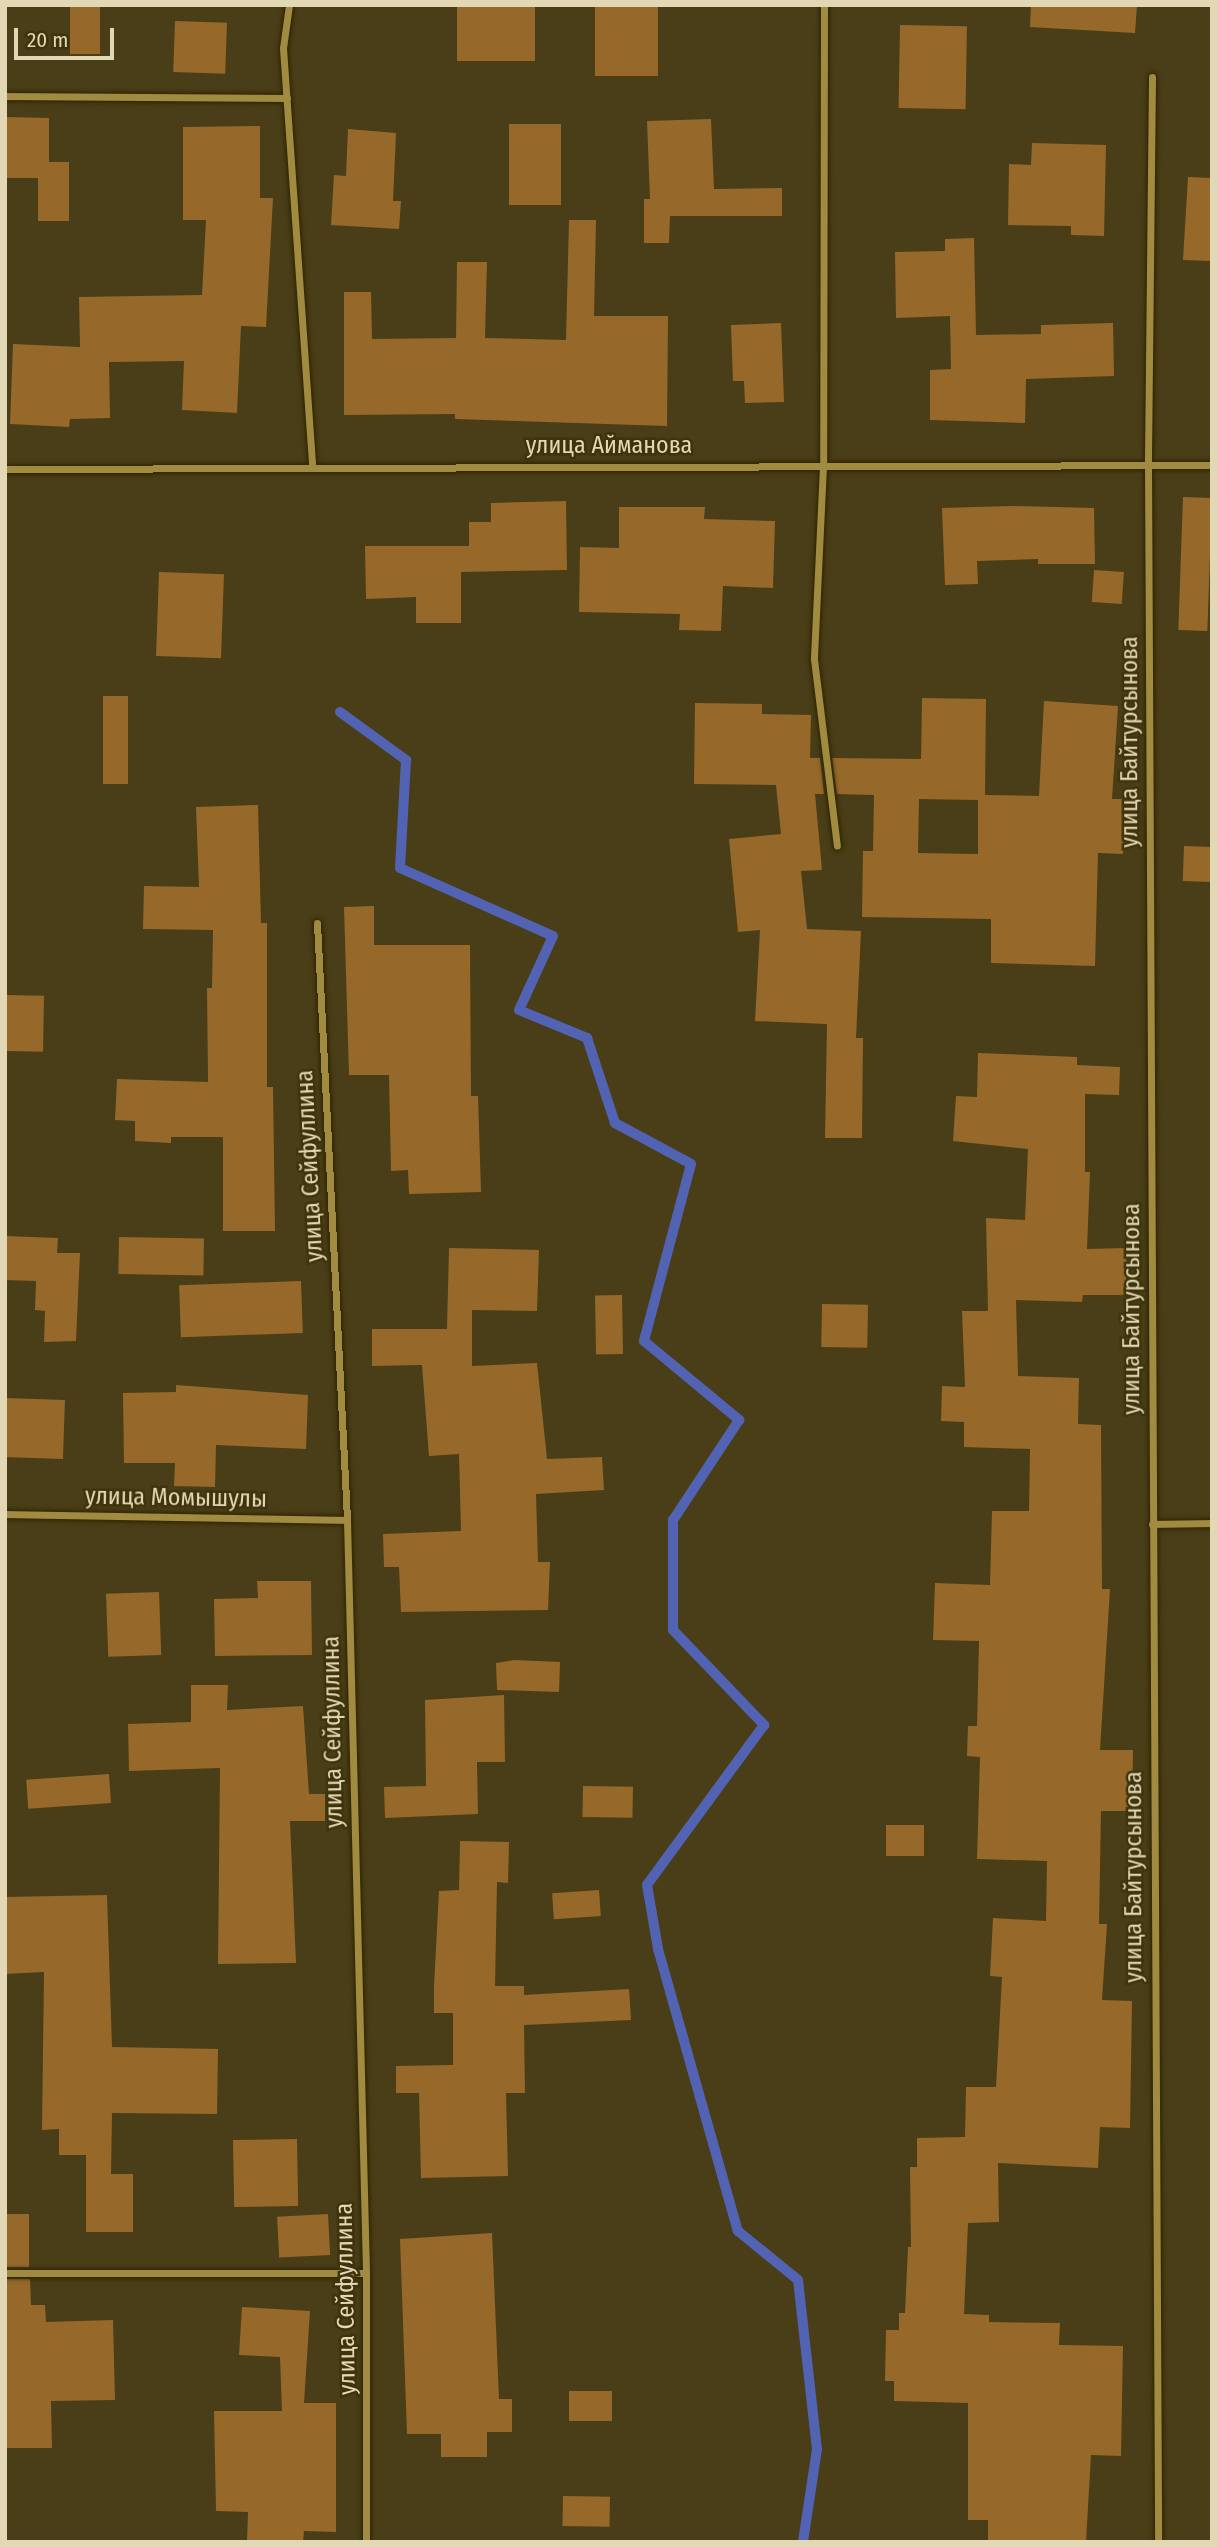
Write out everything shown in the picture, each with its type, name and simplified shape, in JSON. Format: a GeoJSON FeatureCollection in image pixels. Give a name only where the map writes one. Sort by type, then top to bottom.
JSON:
{"type":"FeatureCollection","features":[{"type":"Feature","properties":{"kind":"street"},"geometry":{"type":"LineString","coordinates":[[289,5],[283,48],[312,465]]}},
{"type":"Feature","properties":{"kind":"street"},"geometry":{"type":"LineString","coordinates":[[824,5],[823,466],[814,659],[837,846]]}},
{"type":"Feature","properties":{"kind":"street","name":"улица Байтурсынова"},"geometry":{"type":"LineString","coordinates":[[1152,77],[1149,464],[1158,2542]]}},
{"type":"Feature","properties":{"kind":"street"},"geometry":{"type":"LineString","coordinates":[[5,96],[287,98]]}},
{"type":"Feature","properties":{"kind":"street","name":"улица Айманова"},"geometry":{"type":"LineString","coordinates":[[5,469],[312,465],[1212,465]]}},
{"type":"Feature","properties":{"kind":"street","name":"улица Сейфуллина"},"geometry":{"type":"LineString","coordinates":[[317,923],[346,1520],[366,2273],[366,2542]]}},
{"type":"Feature","properties":{"kind":"street","name":"улица Момышулы"},"geometry":{"type":"LineString","coordinates":[[5,1514],[346,1520]]}},
{"type":"Feature","properties":{"kind":"street"},"geometry":{"type":"LineString","coordinates":[[1152,1524],[1212,1523]]}},
{"type":"Feature","properties":{"kind":"street"},"geometry":{"type":"LineString","coordinates":[[5,2273],[366,2273]]}},
{"type":"Feature","properties":{"kind":"building"},"geometry":{"type":"Polygon","coordinates":[[[457,5],[535,5],[535,61],[457,61],[457,5]]]}},
{"type":"Feature","properties":{"kind":"building"},"geometry":{"type":"Polygon","coordinates":[[[595,5],[658,5],[658,76],[595,76],[595,5]]]}},
{"type":"Feature","properties":{"kind":"building"},"geometry":{"type":"Polygon","coordinates":[[[1031,5],[1137,5],[1135,33],[1030,27],[1031,5]]]}},
{"type":"Feature","properties":{"kind":"building"},"geometry":{"type":"Polygon","coordinates":[[[70,7],[100,7],[100,54],[70,54],[70,7]]]}},
{"type":"Feature","properties":{"kind":"building"},"geometry":{"type":"Polygon","coordinates":[[[175,21],[227,23],[225,74],[173,72],[175,21]]]}},
{"type":"Feature","properties":{"kind":"building"},"geometry":{"type":"Polygon","coordinates":[[[900,25],[967,26],[966,109],[899,108],[900,25]]]}},
{"type":"Feature","properties":{"kind":"building"},"geometry":{"type":"Polygon","coordinates":[[[5,117],[49,118],[49,162],[69,162],[69,221],[38,221],[38,178],[5,178],[5,117]]]}},
{"type":"Feature","properties":{"kind":"building"},"geometry":{"type":"Polygon","coordinates":[[[711,119],[714,189],[782,188],[782,216],[670,216],[669,243],[644,243],[644,199],[650,199],[647,121],[711,119]]]}},
{"type":"Feature","properties":{"kind":"building"},"geometry":{"type":"Polygon","coordinates":[[[509,124],[561,124],[561,205],[509,205],[509,124]]]}},
{"type":"Feature","properties":{"kind":"building"},"geometry":{"type":"Polygon","coordinates":[[[260,126],[260,198],[273,198],[266,327],[241,326],[237,413],[182,410],[184,361],[109,362],[110,418],[70,419],[69,427],[10,424],[13,344],[80,347],[79,297],[202,295],[206,220],[183,220],[183,127],[260,126]]]}},
{"type":"Feature","properties":{"kind":"building"},"geometry":{"type":"Polygon","coordinates":[[[348,129],[396,133],[393,201],[401,201],[399,229],[331,225],[334,175],[346,176],[348,129]]]}},
{"type":"Feature","properties":{"kind":"building"},"geometry":{"type":"Polygon","coordinates":[[[1032,143],[1106,145],[1104,236],[1071,235],[1071,226],[1008,225],[1009,164],[1031,165],[1032,143]]]}},
{"type":"Feature","properties":{"kind":"building"},"geometry":{"type":"Polygon","coordinates":[[[1188,177],[1212,178],[1212,261],[1183,260],[1188,177]]]}},
{"type":"Feature","properties":{"kind":"building"},"geometry":{"type":"Polygon","coordinates":[[[569,220],[596,220],[594,316],[668,316],[667,426],[455,419],[455,414],[344,415],[344,292],[371,292],[372,339],[456,338],[457,262],[487,262],[485,338],[566,340],[569,220]]]}},
{"type":"Feature","properties":{"kind":"building"},"geometry":{"type":"Polygon","coordinates":[[[974,238],[976,335],[1041,334],[1041,325],[1113,323],[1114,376],[1026,379],[1025,423],[930,420],[930,370],[951,369],[950,316],[896,318],[895,252],[945,251],[945,239],[974,238]]]}},
{"type":"Feature","properties":{"kind":"building"},"geometry":{"type":"Polygon","coordinates":[[[781,323],[784,402],[745,403],[744,381],[733,381],[731,325],[781,323]]]}},
{"type":"Feature","properties":{"kind":"building"},"geometry":{"type":"Polygon","coordinates":[[[1183,497],[1212,498],[1207,631],[1178,630],[1183,497]]]}},
{"type":"Feature","properties":{"kind":"building"},"geometry":{"type":"Polygon","coordinates":[[[566,501],[567,570],[461,572],[461,623],[416,623],[416,597],[366,599],[365,546],[469,546],[469,522],[491,522],[491,503],[566,501]]]}},
{"type":"Feature","properties":{"kind":"building"},"geometry":{"type":"Polygon","coordinates":[[[619,507],[705,507],[704,519],[775,521],[773,588],[723,586],[721,631],[679,630],[680,614],[579,612],[580,547],[619,548],[619,507]]]}},
{"type":"Feature","properties":{"kind":"building"},"geometry":{"type":"Polygon","coordinates":[[[942,508],[1094,508],[1095,564],[1038,564],[1038,559],[977,561],[978,584],[945,585],[942,508]]]}},
{"type":"Feature","properties":{"kind":"building"},"geometry":{"type":"Polygon","coordinates":[[[1094,570],[1124,572],[1122,604],[1092,602],[1094,570]]]}},
{"type":"Feature","properties":{"kind":"building"},"geometry":{"type":"Polygon","coordinates":[[[159,572],[224,574],[221,658],[156,656],[159,572]]]}},
{"type":"Feature","properties":{"kind":"building"},"geometry":{"type":"Polygon","coordinates":[[[103,696],[128,696],[128,784],[103,784],[103,696]]]}},
{"type":"Feature","properties":{"kind":"building"},"geometry":{"type":"Polygon","coordinates":[[[922,698],[986,699],[985,795],[1039,796],[1044,701],[1118,706],[1112,799],[1125,799],[1123,854],[1098,853],[1095,966],[991,963],[991,919],[862,917],[863,851],[873,851],[874,795],[837,794],[832,758],[921,759],[922,698]],[[919,799],[918,853],[978,854],[978,800],[919,799]]]}},
{"type":"Feature","properties":{"kind":"building"},"geometry":{"type":"Polygon","coordinates":[[[695,703],[762,704],[762,714],[811,715],[810,758],[820,758],[824,794],[815,794],[822,870],[801,871],[807,929],[861,931],[856,1038],[863,1038],[862,1138],[825,1138],[827,1024],[755,1021],[760,930],[738,932],[729,839],[781,834],[776,785],[694,784],[695,703]]]}},
{"type":"Feature","properties":{"kind":"building"},"geometry":{"type":"Polygon","coordinates":[[[258,805],[261,923],[267,923],[267,1087],[273,1087],[275,1231],[223,1231],[223,1137],[171,1137],[171,1143],[135,1141],[135,1121],[115,1120],[117,1079],[208,1082],[207,988],[212,988],[213,930],[143,929],[144,886],[199,887],[196,807],[258,805]]]}},
{"type":"Feature","properties":{"kind":"building"},"geometry":{"type":"Polygon","coordinates":[[[1184,846],[1212,847],[1211,882],[1183,881],[1184,846]]]}},
{"type":"Feature","properties":{"kind":"building"},"geometry":{"type":"Polygon","coordinates":[[[374,906],[374,945],[470,945],[471,1096],[478,1096],[481,1192],[409,1194],[408,1170],[391,1171],[389,1075],[349,1075],[344,907],[374,906]]]}},
{"type":"Feature","properties":{"kind":"building"},"geometry":{"type":"Polygon","coordinates":[[[5,995],[44,996],[43,1052],[5,1051],[5,995]]]}},
{"type":"Feature","properties":{"kind":"building"},"geometry":{"type":"Polygon","coordinates":[[[978,1053],[1077,1057],[1077,1065],[1120,1067],[1119,1095],[1085,1094],[1085,1172],[1090,1172],[1087,1249],[1126,1248],[1127,1295],[1083,1295],[1082,1302],[1016,1300],[1018,1376],[1079,1378],[1078,1424],[1101,1425],[1102,1589],[1110,1589],[1100,1750],[1133,1750],[1132,1811],[1101,1811],[1099,1924],[1107,1924],[1102,2000],[1132,2001],[1130,2128],[1100,2127],[1098,2168],[998,2163],[999,2222],[968,2223],[964,2314],[989,2315],[989,2322],[1060,2323],[1059,2345],[1123,2346],[1121,2456],[1091,2455],[1086,2542],[988,2542],[988,2520],[968,2520],[968,2403],[894,2401],[894,2381],[885,2381],[886,2330],[899,2330],[899,2313],[905,2313],[908,2247],[911,2247],[910,2167],[917,2167],[917,2138],[965,2137],[966,2087],[996,2087],[1002,1977],[990,1976],[993,1918],[1046,1921],[1047,1861],[977,1859],[980,1757],[967,1756],[968,1726],[977,1726],[979,1641],[933,1640],[935,1583],[990,1585],[992,1511],[1029,1511],[1030,1449],[964,1447],[964,1422],[941,1421],[942,1386],[965,1387],[962,1311],[988,1311],[986,1218],[1025,1220],[1028,1149],[953,1141],[956,1096],[977,1097],[978,1053]]]}},
{"type":"Feature","properties":{"kind":"building"},"geometry":{"type":"Polygon","coordinates":[[[5,1236],[58,1238],[57,1253],[80,1253],[76,1341],[44,1342],[45,1311],[35,1310],[36,1281],[5,1280],[5,1236]]]}},
{"type":"Feature","properties":{"kind":"building"},"geometry":{"type":"Polygon","coordinates":[[[119,1237],[204,1238],[203,1275],[118,1274],[119,1237]]]}},
{"type":"Feature","properties":{"kind":"building"},"geometry":{"type":"Polygon","coordinates":[[[449,1248],[539,1250],[537,1311],[472,1310],[472,1366],[537,1363],[547,1459],[602,1457],[604,1490],[536,1494],[538,1562],[550,1562],[548,1610],[401,1612],[399,1567],[384,1567],[383,1534],[461,1531],[459,1454],[429,1456],[422,1365],[372,1366],[372,1329],[447,1329],[449,1248]]]}},
{"type":"Feature","properties":{"kind":"building"},"geometry":{"type":"Polygon","coordinates":[[[301,1281],[303,1333],[181,1337],[179,1285],[301,1281]]]}},
{"type":"Feature","properties":{"kind":"building"},"geometry":{"type":"Polygon","coordinates":[[[595,1295],[622,1295],[623,1354],[596,1354],[595,1295]]]}},
{"type":"Feature","properties":{"kind":"building"},"geometry":{"type":"Polygon","coordinates":[[[822,1304],[868,1305],[867,1348],[821,1347],[822,1304]]]}},
{"type":"Feature","properties":{"kind":"building"},"geometry":{"type":"Polygon","coordinates":[[[176,1385],[308,1395],[306,1449],[216,1445],[215,1487],[174,1486],[175,1463],[124,1463],[123,1393],[176,1392],[176,1385]]]}},
{"type":"Feature","properties":{"kind":"building"},"geometry":{"type":"Polygon","coordinates":[[[5,1398],[65,1400],[63,1459],[5,1457],[5,1398]]]}},
{"type":"Feature","properties":{"kind":"building"},"geometry":{"type":"Polygon","coordinates":[[[257,1581],[311,1581],[312,1655],[215,1656],[214,1599],[258,1598],[257,1581]]]}},
{"type":"Feature","properties":{"kind":"building"},"geometry":{"type":"Polygon","coordinates":[[[159,1592],[161,1655],[108,1657],[106,1594],[159,1592]]]}},
{"type":"Feature","properties":{"kind":"building"},"geometry":{"type":"Polygon","coordinates":[[[514,1660],[560,1662],[559,1692],[497,1690],[496,1663],[514,1660]]]}},
{"type":"Feature","properties":{"kind":"building"},"geometry":{"type":"Polygon","coordinates":[[[191,1685],[228,1685],[227,1710],[303,1706],[309,1794],[325,1794],[325,1821],[290,1821],[296,1963],[218,1964],[220,1768],[129,1771],[128,1724],[191,1722],[191,1685]]]}},
{"type":"Feature","properties":{"kind":"building"},"geometry":{"type":"Polygon","coordinates":[[[504,1695],[505,1762],[477,1762],[478,1814],[385,1818],[384,1787],[426,1786],[425,1700],[504,1695]]]}},
{"type":"Feature","properties":{"kind":"building"},"geometry":{"type":"Polygon","coordinates":[[[109,1774],[111,1803],[28,1809],[26,1780],[109,1774]]]}},
{"type":"Feature","properties":{"kind":"building"},"geometry":{"type":"Polygon","coordinates":[[[583,1786],[633,1787],[632,1818],[582,1817],[583,1786]]]}},
{"type":"Feature","properties":{"kind":"building"},"geometry":{"type":"Polygon","coordinates":[[[886,1825],[924,1825],[924,1856],[886,1856],[886,1825]]]}},
{"type":"Feature","properties":{"kind":"building"},"geometry":{"type":"Polygon","coordinates":[[[460,1841],[509,1842],[508,1883],[497,1882],[495,1986],[524,1986],[524,1995],[629,1989],[631,2020],[524,2025],[525,2093],[506,2093],[508,2176],[421,2178],[419,2093],[396,2093],[396,2066],[453,2065],[453,2013],[434,2013],[434,1986],[439,1891],[459,1890],[460,1841]]]}},
{"type":"Feature","properties":{"kind":"building"},"geometry":{"type":"Polygon","coordinates":[[[599,1890],[601,1916],[554,1919],[552,1893],[599,1890]]]}},
{"type":"Feature","properties":{"kind":"building"},"geometry":{"type":"Polygon","coordinates":[[[107,1895],[112,2047],[218,2049],[217,2114],[112,2113],[111,2174],[133,2174],[133,2232],[86,2232],[86,2155],[59,2155],[59,2129],[42,2130],[44,1972],[5,1974],[5,1897],[107,1895]]]}},
{"type":"Feature","properties":{"kind":"building"},"geometry":{"type":"Polygon","coordinates":[[[297,2139],[298,2206],[234,2207],[233,2140],[297,2139]]]}},
{"type":"Feature","properties":{"kind":"building"},"geometry":{"type":"Polygon","coordinates":[[[5,2214],[29,2214],[29,2267],[5,2267],[5,2214]]]}},
{"type":"Feature","properties":{"kind":"building"},"geometry":{"type":"Polygon","coordinates":[[[328,2214],[330,2255],[279,2258],[277,2217],[328,2214]]]}},
{"type":"Feature","properties":{"kind":"building"},"geometry":{"type":"Polygon","coordinates":[[[492,2233],[499,2399],[512,2399],[512,2432],[487,2432],[487,2457],[441,2457],[441,2434],[407,2434],[400,2239],[492,2233]]]}},
{"type":"Feature","properties":{"kind":"building"},"geometry":{"type":"Polygon","coordinates":[[[5,2279],[30,2279],[31,2305],[45,2305],[46,2322],[113,2320],[115,2400],[51,2401],[52,2448],[5,2448],[5,2279]]]}},
{"type":"Feature","properties":{"kind":"building"},"geometry":{"type":"Polygon","coordinates":[[[242,2307],[310,2311],[304,2403],[336,2403],[336,2532],[304,2531],[303,2542],[247,2542],[248,2512],[216,2511],[214,2411],[282,2411],[280,2357],[239,2355],[242,2307]]]}},
{"type":"Feature","properties":{"kind":"building"},"geometry":{"type":"Polygon","coordinates":[[[569,2391],[612,2391],[612,2421],[569,2421],[569,2391]]]}},
{"type":"Feature","properties":{"kind":"building"},"geometry":{"type":"Polygon","coordinates":[[[563,2496],[610,2497],[609,2527],[562,2526],[563,2496]]]}},
{"type":"Feature","properties":{"kind":"waterway"},"geometry":{"type":"LineString","coordinates":[[340,712],[406,760],[400,868],[553,936],[519,1010],[587,1038],[615,1123],[691,1164],[644,1341],[739,1420],[673,1520],[673,1630],[764,1725],[647,1885],[658,1949],[738,2231],[798,2280],[817,2449],[803,2542]]}}]}
